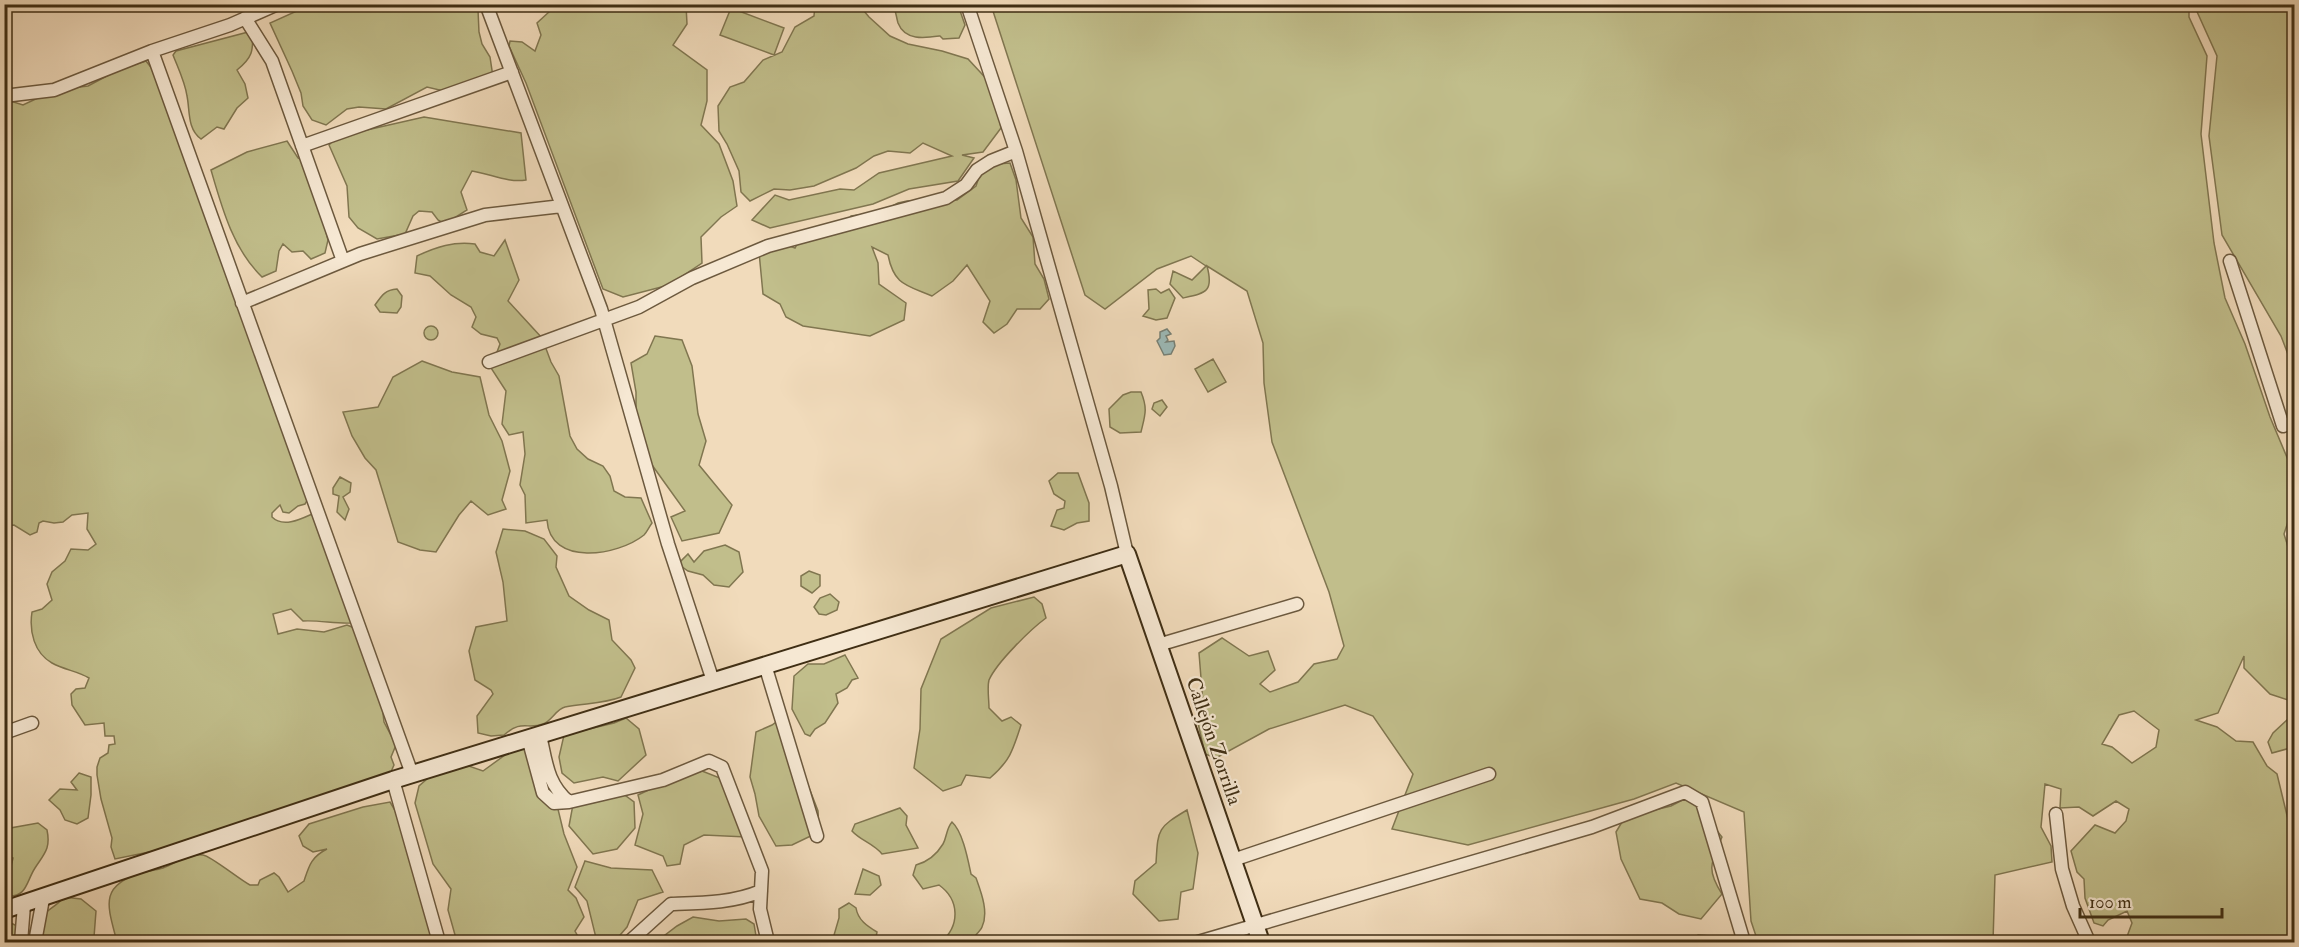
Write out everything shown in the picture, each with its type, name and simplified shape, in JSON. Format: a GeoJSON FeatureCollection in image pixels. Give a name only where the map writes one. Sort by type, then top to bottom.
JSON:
{"type":"FeatureCollection","features":[{"type":"Feature","properties":{"kind":"street"},"geometry":{"type":"LineString","coordinates":[[4,96],[54,90],[278,4]]}},
{"type":"Feature","properties":{"kind":"street"},"geometry":{"type":"LineString","coordinates":[[486,4],[604,320],[668,544],[713,681]]}},
{"type":"Feature","properties":{"kind":"street"},"geometry":{"type":"LineString","coordinates":[[4,910],[43,899],[393,780],[1127,554],[1111,486],[1016,151],[967,4]]}},
{"type":"Feature","properties":{"kind":"street"},"geometry":{"type":"LineString","coordinates":[[245,18],[272,61],[343,261]]}},
{"type":"Feature","properties":{"kind":"street"},"geometry":{"type":"LineString","coordinates":[[152,51],[412,774]]}},
{"type":"Feature","properties":{"kind":"street"},"geometry":{"type":"LineString","coordinates":[[302,146],[512,72]]}},
{"type":"Feature","properties":{"kind":"street"},"geometry":{"type":"LineString","coordinates":[[489,362],[639,307],[692,278],[768,246],[946,198],[966,185],[977,170],[991,161],[1016,151]]}},
{"type":"Feature","properties":{"kind":"street"},"geometry":{"type":"LineString","coordinates":[[242,303],[343,261],[485,215],[562,206]]}},
{"type":"Feature","properties":{"kind":"street"},"geometry":{"type":"LineString","coordinates":[[2230,261],[2283,426],[2295,423]]}},
{"type":"Feature","properties":{"kind":"street","name":"Callejón Zorrilla"},"geometry":{"type":"LineString","coordinates":[[1127,554],[1259,934]]}},
{"type":"Feature","properties":{"kind":"street"},"geometry":{"type":"LineString","coordinates":[[1158,645],[1297,604]]}},
{"type":"Feature","properties":{"kind":"street"},"geometry":{"type":"LineString","coordinates":[[765,665],[817,836]]}},
{"type":"Feature","properties":{"kind":"street"},"geometry":{"type":"LineString","coordinates":[[4,733],[32,723]]}},
{"type":"Feature","properties":{"kind":"street"},"geometry":{"type":"LineString","coordinates":[[534,737],[552,783],[559,794],[569,802],[663,780],[709,761],[722,767],[762,871],[760,909],[768,942]]}},
{"type":"Feature","properties":{"kind":"street"},"geometry":{"type":"LineString","coordinates":[[1233,860],[1489,774]]}},
{"type":"Feature","properties":{"kind":"street"},"geometry":{"type":"LineString","coordinates":[[393,780],[439,942]]}},
{"type":"Feature","properties":{"kind":"street"},"geometry":{"type":"LineString","coordinates":[[1198,942],[1259,934],[1582,830],[1685,792],[1702,802],[1744,942]]}},
{"type":"Feature","properties":{"kind":"street"},"geometry":{"type":"LineString","coordinates":[[2056,814],[2062,869],[2073,906],[2089,942]]}},
{"type":"Feature","properties":{"kind":"street"},"geometry":{"type":"LineString","coordinates":[[629,942],[671,904],[704,903],[747,897],[761,891]]}},
{"type":"Feature","properties":{"kind":"street"},"geometry":{"type":"LineString","coordinates":[[35,942],[43,899]]}},
{"type":"Feature","properties":{"kind":"street"},"geometry":{"type":"LineString","coordinates":[[21,942],[24,904]]}},
{"type":"Feature","properties":{"kind":"shaded area"},"geometry":{"type":"Polygon","coordinates":[[[310,5],[475,5],[478,10],[482,44],[490,57],[493,77],[452,93],[427,87],[386,109],[359,107],[347,109],[326,125],[312,120],[303,106],[301,93],[270,23],[310,5]]]}},
{"type":"Feature","properties":{"kind":"shaded area"},"geometry":{"type":"Polygon","coordinates":[[[550,5],[686,5],[687,24],[673,45],[707,70],[707,101],[701,125],[719,144],[733,181],[737,206],[721,217],[701,237],[702,263],[669,285],[623,297],[603,289],[526,83],[509,46],[510,41],[522,42],[535,51],[541,35],[537,23],[549,12],[550,5]]]}},
{"type":"Feature","properties":{"kind":"shaded area"},"geometry":{"type":"Polygon","coordinates":[[[815,5],[859,5],[890,36],[908,44],[968,59],[994,87],[1001,128],[983,152],[962,155],[974,158],[958,181],[909,189],[873,204],[770,228],[752,220],[775,195],[789,200],[840,189],[854,190],[879,173],[952,156],[923,143],[910,153],[888,151],[874,156],[856,168],[814,186],[790,190],[774,189],[750,201],[741,192],[739,171],[719,131],[718,106],[730,87],[744,82],[763,60],[782,52],[795,27],[814,16],[815,5]]]}},
{"type":"Feature","properties":{"kind":"shaded area"},"geometry":{"type":"Polygon","coordinates":[[[893,5],[958,5],[965,25],[959,38],[910,36],[901,29],[893,5]]]}},
{"type":"Feature","properties":{"kind":"shaded area"},"geometry":{"type":"Polygon","coordinates":[[[991,5],[2189,5],[2189,17],[2207,56],[2201,134],[2214,243],[2225,298],[2245,344],[2270,417],[2294,474],[2294,503],[2284,534],[2294,566],[2294,695],[2288,700],[2270,694],[2244,668],[2244,656],[2218,713],[2196,720],[2217,727],[2236,741],[2253,742],[2267,766],[2277,774],[2292,836],[2294,836],[2294,942],[2125,942],[2132,923],[2127,911],[2108,920],[2103,926],[2094,923],[2085,898],[2084,879],[2077,872],[2071,851],[2095,825],[2115,833],[2126,821],[2129,809],[2116,801],[2093,816],[2079,807],[2060,808],[2061,789],[2045,784],[2041,827],[2051,846],[2052,862],[1995,875],[1993,942],[1758,942],[1751,921],[1744,812],[1676,783],[1634,799],[1468,845],[1392,829],[1413,774],[1373,716],[1345,705],[1269,729],[1216,758],[1205,754],[1197,719],[1203,703],[1199,653],[1222,638],[1249,656],[1268,651],[1275,670],[1260,684],[1270,692],[1298,682],[1314,664],[1337,659],[1344,646],[1329,592],[1272,442],[1264,383],[1263,343],[1247,291],[1207,266],[1209,286],[1206,290],[1203,293],[1183,298],[1170,284],[1173,271],[1192,280],[1206,266],[1191,256],[1157,269],[1105,309],[1085,295],[991,5]],[[2134,711],[2119,715],[2102,744],[2112,747],[2132,763],[2156,747],[2159,730],[2134,711]]]}},
{"type":"Feature","properties":{"kind":"shaded area"},"geometry":{"type":"Polygon","coordinates":[[[2194,5],[2294,5],[2294,370],[2281,336],[2222,235],[2209,136],[2217,56],[2194,5]]]}},
{"type":"Feature","properties":{"kind":"shaded area"},"geometry":{"type":"Polygon","coordinates":[[[731,8],[784,28],[774,55],[720,35],[731,8]]]}},
{"type":"Feature","properties":{"kind":"shaded area"},"geometry":{"type":"Polygon","coordinates":[[[252,31],[251,54],[237,70],[245,84],[248,98],[237,108],[224,129],[217,127],[201,139],[191,125],[185,86],[173,55],[176,51],[252,31]]]}},
{"type":"Feature","properties":{"kind":"shaded area"},"geometry":{"type":"Polygon","coordinates":[[[146,61],[157,75],[308,499],[305,504],[289,513],[283,512],[280,505],[272,513],[272,517],[281,522],[287,522],[312,514],[352,623],[303,621],[291,609],[273,614],[278,634],[297,629],[324,632],[347,625],[352,627],[362,637],[380,687],[384,722],[396,745],[391,757],[394,765],[390,774],[154,851],[115,859],[97,775],[100,758],[108,753],[109,745],[115,744],[114,736],[105,736],[104,723],[85,725],[72,705],[71,694],[76,689],[85,688],[89,678],[46,659],[34,641],[31,627],[32,612],[42,609],[52,600],[47,584],[52,572],[65,561],[71,549],[88,550],[96,544],[87,529],[88,513],[72,515],[63,522],[43,521],[39,523],[37,532],[30,535],[14,525],[5,526],[4,99],[23,105],[40,97],[71,88],[88,86],[120,69],[146,61]]]}},
{"type":"Feature","properties":{"kind":"shaded area"},"geometry":{"type":"Polygon","coordinates":[[[424,117],[521,133],[526,180],[506,179],[472,171],[461,192],[467,210],[445,224],[438,220],[432,212],[419,211],[413,216],[405,234],[377,239],[358,228],[349,217],[347,186],[329,145],[336,137],[424,117]]]}},
{"type":"Feature","properties":{"kind":"shaded area"},"geometry":{"type":"Polygon","coordinates":[[[287,141],[298,158],[314,166],[318,199],[328,240],[325,253],[311,259],[303,251],[292,252],[283,244],[279,251],[276,271],[262,277],[243,254],[236,241],[224,213],[211,170],[247,152],[287,141]]]}},
{"type":"Feature","properties":{"kind":"shaded area"},"geometry":{"type":"Polygon","coordinates":[[[1010,163],[1016,180],[1021,218],[1033,237],[1035,264],[1044,279],[1049,299],[1040,309],[1017,309],[1007,324],[994,333],[983,322],[990,301],[967,265],[953,281],[932,296],[903,283],[894,273],[888,255],[872,247],[878,263],[879,284],[906,303],[904,320],[870,336],[803,326],[786,317],[780,304],[763,294],[759,252],[782,243],[795,248],[803,233],[844,230],[851,216],[881,212],[898,203],[957,200],[976,186],[983,165],[1010,163]]]}},
{"type":"Feature","properties":{"kind":"shaded area"},"geometry":{"type":"Polygon","coordinates":[[[505,240],[519,280],[508,301],[542,338],[559,376],[570,436],[577,449],[588,459],[603,466],[610,476],[614,491],[625,497],[641,498],[652,523],[644,535],[618,548],[603,552],[572,551],[560,545],[551,535],[547,520],[526,523],[525,495],[520,485],[525,454],[523,432],[509,435],[502,424],[506,391],[491,368],[500,344],[497,338],[481,334],[472,327],[476,317],[471,307],[451,295],[430,276],[415,273],[417,256],[431,250],[452,244],[467,243],[475,244],[480,252],[494,256],[505,240]]]}},
{"type":"Feature","properties":{"kind":"shaded area"},"geometry":{"type":"Polygon","coordinates":[[[397,289],[402,296],[401,307],[397,313],[380,312],[375,305],[380,298],[387,292],[397,289]]]}},
{"type":"Feature","properties":{"kind":"shaded area"},"geometry":{"type":"Polygon","coordinates":[[[1156,289],[1161,293],[1169,289],[1175,298],[1167,318],[1156,320],[1143,316],[1149,309],[1148,290],[1156,289]]]}},
{"type":"Feature","properties":{"kind":"shaded area"},"geometry":{"type":"Polygon","coordinates":[[[428,326],[434,326],[438,333],[434,340],[428,340],[424,336],[424,330],[428,326]]]}},
{"type":"Feature","properties":{"kind":"shaded area"},"geometry":{"type":"Polygon","coordinates":[[[655,336],[682,340],[692,366],[698,414],[706,441],[699,465],[732,505],[719,533],[682,541],[671,517],[685,511],[652,465],[636,432],[636,392],[631,363],[647,354],[655,336]]]}},
{"type":"Feature","properties":{"kind":"shaded area"},"geometry":{"type":"Polygon","coordinates":[[[1213,359],[1226,382],[1208,392],[1195,369],[1213,359]]]}},
{"type":"Feature","properties":{"kind":"shaded area"},"geometry":{"type":"Polygon","coordinates":[[[422,361],[452,372],[480,377],[489,415],[502,441],[510,471],[502,500],[506,509],[488,515],[471,501],[459,515],[436,552],[420,550],[398,542],[376,470],[365,458],[352,436],[343,412],[378,407],[393,377],[422,361]]]}},
{"type":"Feature","properties":{"kind":"shaded area"},"geometry":{"type":"Polygon","coordinates":[[[1141,392],[1145,403],[1141,432],[1120,433],[1110,427],[1109,409],[1123,395],[1141,392]]]}},
{"type":"Feature","properties":{"kind":"shaded area"},"geometry":{"type":"Polygon","coordinates":[[[1162,400],[1167,407],[1160,416],[1152,409],[1154,403],[1162,400]]]}},
{"type":"Feature","properties":{"kind":"shaded area"},"geometry":{"type":"Polygon","coordinates":[[[1058,473],[1078,473],[1089,503],[1089,521],[1077,523],[1064,530],[1051,526],[1057,510],[1064,508],[1065,501],[1054,494],[1049,481],[1058,473]]]}},
{"type":"Feature","properties":{"kind":"shaded area"},"geometry":{"type":"Polygon","coordinates":[[[340,477],[351,483],[350,492],[343,497],[349,509],[345,520],[337,512],[339,496],[333,494],[333,488],[340,477]]]}},
{"type":"Feature","properties":{"kind":"shaded area"},"geometry":{"type":"Polygon","coordinates":[[[503,529],[525,531],[544,539],[557,556],[556,567],[569,596],[609,620],[612,640],[631,660],[635,668],[621,697],[565,707],[543,724],[515,727],[504,735],[491,736],[478,733],[477,716],[493,694],[491,690],[475,680],[469,651],[476,627],[507,621],[503,582],[496,552],[503,529]]]}},
{"type":"Feature","properties":{"kind":"shaded area"},"geometry":{"type":"Polygon","coordinates":[[[725,545],[739,552],[743,572],[729,587],[714,585],[703,575],[688,571],[678,564],[688,554],[694,562],[704,551],[725,545]]]}},
{"type":"Feature","properties":{"kind":"shaded area"},"geometry":{"type":"Polygon","coordinates":[[[809,571],[820,575],[820,586],[812,593],[801,586],[801,576],[809,571]]]}},
{"type":"Feature","properties":{"kind":"shaded area"},"geometry":{"type":"Polygon","coordinates":[[[830,594],[839,602],[837,610],[826,615],[819,614],[814,607],[820,598],[830,594]]]}},
{"type":"Feature","properties":{"kind":"shaded area"},"geometry":{"type":"Polygon","coordinates":[[[1034,597],[1042,604],[1046,618],[1007,655],[988,683],[989,708],[1002,721],[1011,717],[1021,725],[1013,748],[1002,766],[990,778],[966,775],[961,785],[943,791],[914,768],[920,729],[921,689],[941,639],[991,608],[1034,597]]]}},
{"type":"Feature","properties":{"kind":"shaded area"},"geometry":{"type":"Polygon","coordinates":[[[845,655],[858,678],[852,680],[847,688],[836,694],[838,703],[825,723],[815,729],[810,736],[805,734],[792,709],[794,676],[808,664],[824,664],[845,655]]]}},
{"type":"Feature","properties":{"kind":"shaded area"},"geometry":{"type":"Polygon","coordinates":[[[2294,705],[2294,747],[2272,753],[2268,742],[2273,733],[2289,718],[2288,711],[2294,705]]]}},
{"type":"Feature","properties":{"kind":"shaded area"},"geometry":{"type":"Polygon","coordinates":[[[783,717],[799,772],[808,785],[818,811],[819,832],[792,845],[776,846],[759,816],[750,777],[756,732],[783,717]]]}},
{"type":"Feature","properties":{"kind":"shaded area"},"geometry":{"type":"Polygon","coordinates":[[[626,718],[639,729],[646,755],[618,781],[603,777],[574,783],[562,773],[559,757],[564,735],[626,718]]]}},
{"type":"Feature","properties":{"kind":"shaded area"},"geometry":{"type":"Polygon","coordinates":[[[516,747],[531,747],[552,769],[550,791],[557,805],[564,834],[577,867],[568,890],[576,898],[584,917],[575,931],[581,942],[457,942],[448,910],[451,889],[433,864],[415,803],[419,786],[434,773],[463,764],[483,771],[516,747]]]}},
{"type":"Feature","properties":{"kind":"shaded area"},"geometry":{"type":"Polygon","coordinates":[[[702,771],[725,780],[746,837],[704,835],[684,845],[680,864],[667,866],[663,856],[635,845],[643,814],[638,795],[659,785],[702,771]]]}},
{"type":"Feature","properties":{"kind":"shaded area"},"geometry":{"type":"Polygon","coordinates":[[[79,773],[91,777],[91,795],[88,818],[77,824],[65,820],[60,810],[49,800],[60,789],[77,790],[71,782],[79,773]]]}},
{"type":"Feature","properties":{"kind":"shaded area"},"geometry":{"type":"Polygon","coordinates":[[[618,790],[634,802],[635,828],[617,849],[593,854],[569,826],[574,799],[618,790]]]}},
{"type":"Feature","properties":{"kind":"shaded area"},"geometry":{"type":"Polygon","coordinates":[[[1690,796],[1722,837],[1713,860],[1712,872],[1722,894],[1701,919],[1679,914],[1662,903],[1640,899],[1621,859],[1616,832],[1625,817],[1671,806],[1690,796]]]}},
{"type":"Feature","properties":{"kind":"shaded area"},"geometry":{"type":"Polygon","coordinates":[[[390,802],[396,812],[436,942],[117,942],[109,908],[110,899],[112,891],[127,878],[163,868],[187,857],[203,855],[250,885],[258,885],[260,880],[274,873],[288,892],[304,881],[314,859],[327,849],[313,852],[303,846],[299,836],[309,824],[363,807],[390,802]]]}},
{"type":"Feature","properties":{"kind":"shaded area"},"geometry":{"type":"Polygon","coordinates":[[[900,808],[907,816],[906,825],[918,848],[882,854],[852,831],[855,824],[900,808]]]}},
{"type":"Feature","properties":{"kind":"shaded area"},"geometry":{"type":"Polygon","coordinates":[[[1187,810],[1198,853],[1193,889],[1181,892],[1178,919],[1159,921],[1133,894],[1135,881],[1156,863],[1157,843],[1161,831],[1170,821],[1187,810]]]}},
{"type":"Feature","properties":{"kind":"shaded area"},"geometry":{"type":"Polygon","coordinates":[[[952,822],[962,839],[971,874],[976,878],[985,915],[980,931],[970,942],[941,942],[952,928],[954,905],[946,891],[939,885],[923,889],[913,875],[916,865],[928,860],[941,848],[952,822]]]}},
{"type":"Feature","properties":{"kind":"shaded area"},"geometry":{"type":"Polygon","coordinates":[[[38,823],[47,830],[46,851],[23,891],[14,896],[8,896],[8,879],[13,858],[5,856],[5,829],[38,823]]]}},
{"type":"Feature","properties":{"kind":"shaded area"},"geometry":{"type":"Polygon","coordinates":[[[585,861],[611,868],[652,870],[663,892],[638,900],[627,927],[614,942],[597,942],[587,901],[575,887],[585,861]]]}},
{"type":"Feature","properties":{"kind":"shaded area"},"geometry":{"type":"Polygon","coordinates":[[[863,869],[879,876],[881,885],[870,895],[855,894],[863,869]]]}},
{"type":"Feature","properties":{"kind":"shaded area"},"geometry":{"type":"Polygon","coordinates":[[[64,897],[81,899],[96,911],[92,942],[40,942],[40,918],[64,897]]]}},
{"type":"Feature","properties":{"kind":"shaded area"},"geometry":{"type":"Polygon","coordinates":[[[849,903],[856,908],[864,922],[877,932],[875,942],[832,942],[839,918],[839,909],[849,903]]]}},
{"type":"Feature","properties":{"kind":"shaded area"},"geometry":{"type":"Polygon","coordinates":[[[693,917],[719,921],[746,919],[754,924],[757,942],[656,942],[693,917]]]}},
{"type":"Feature","properties":{"kind":"shaded area"},"geometry":{"type":"Polygon","coordinates":[[[5,922],[17,926],[20,942],[5,942],[5,922]]]}},
{"type":"Feature","properties":{"kind":"shaded area"},"geometry":{"type":"Polygon","coordinates":[[[1698,935],[1725,937],[1734,942],[1690,942],[1698,935]]]}},
{"type":"Feature","properties":{"kind":"water"},"geometry":{"type":"Polygon","coordinates":[[[1167,329],[1171,334],[1166,336],[1168,340],[1166,342],[1174,341],[1175,346],[1171,354],[1164,355],[1157,341],[1160,338],[1160,332],[1167,329]]]}}]}
